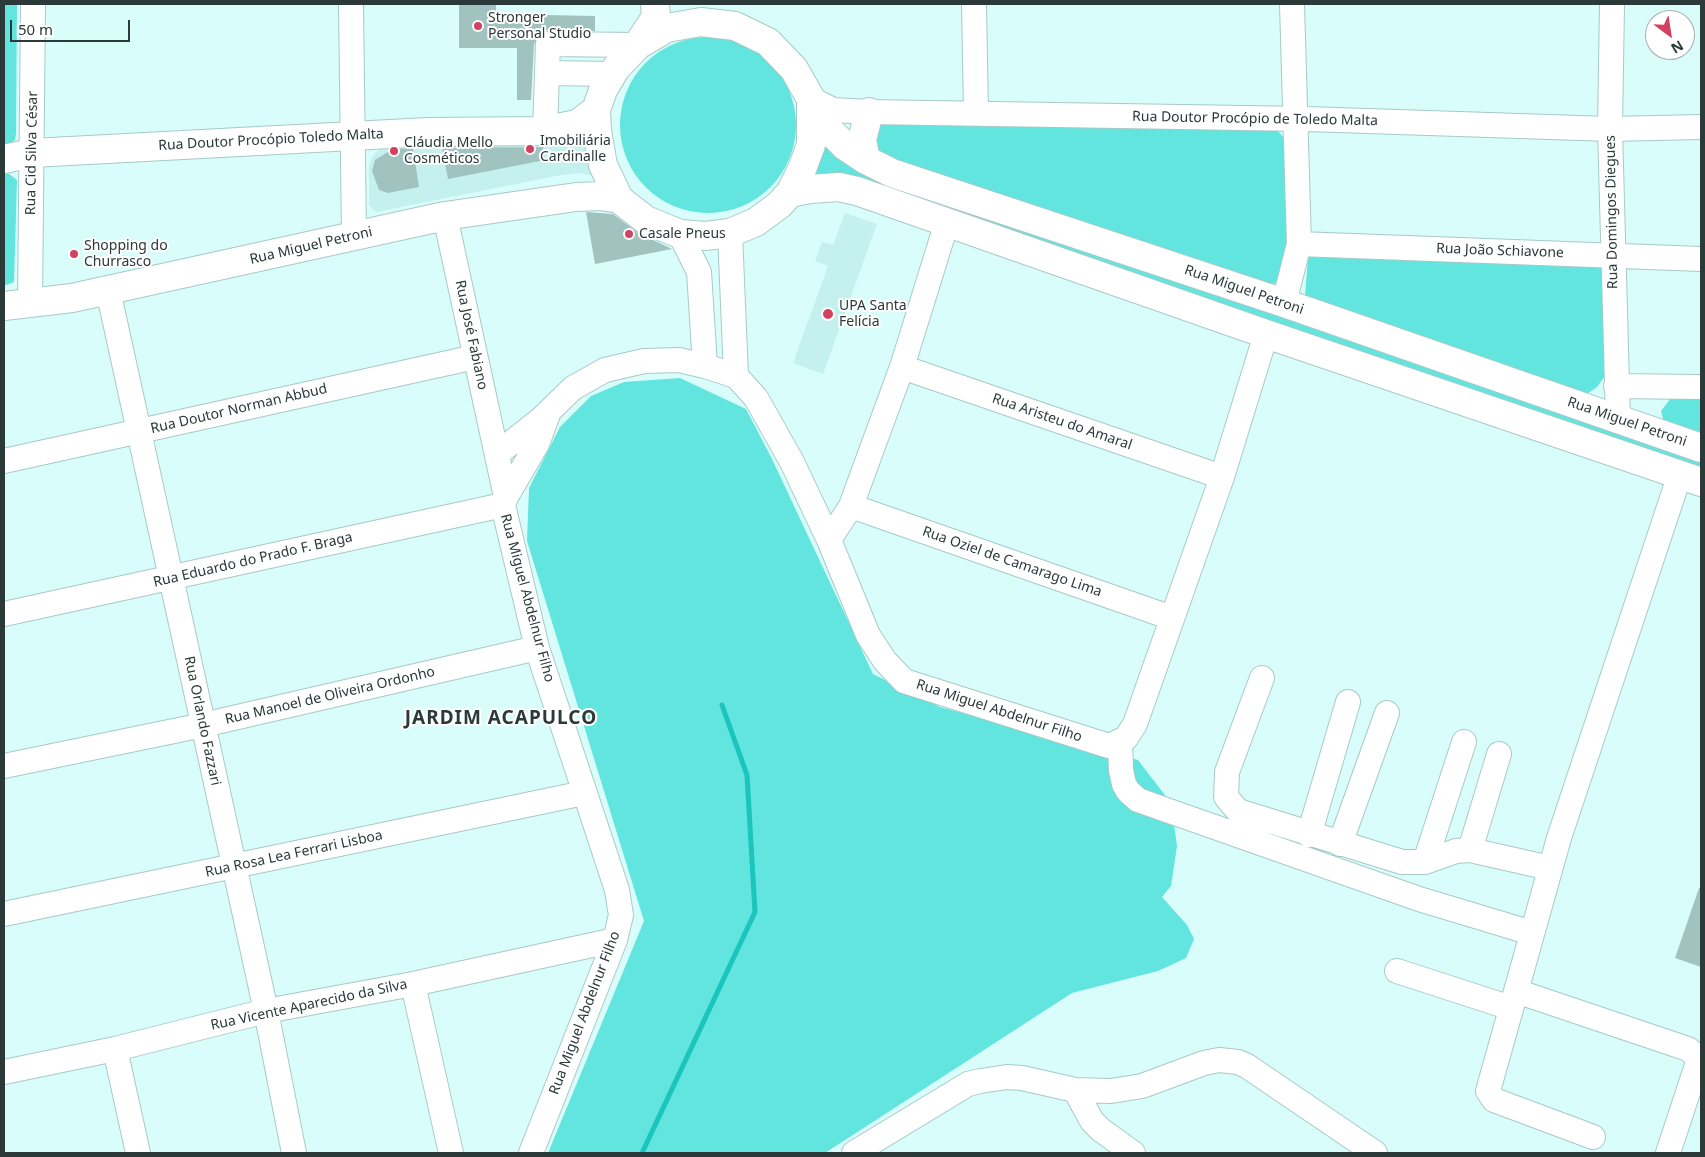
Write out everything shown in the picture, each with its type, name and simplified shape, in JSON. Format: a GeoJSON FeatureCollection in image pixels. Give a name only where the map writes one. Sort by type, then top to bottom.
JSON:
{"type":"FeatureCollection","features":[{"type":"Feature","properties":{"kind":"main road"},"geometry":{"type":"LineString","coordinates":[[655,4],[656,17],[630,45],[608,74],[596,110],[597,131],[603,165],[619,199],[646,220],[680,234],[705,236],[730,233],[756,222],[779,206],[790,193],[802,170],[810,144],[811,100]]}},
{"type":"Feature","properties":{"kind":"main road","name":"Rua Miguel Petroni"},"geometry":{"type":"LineString","coordinates":[[630,45],[699,13],[735,26],[768,42],[794,70],[827,128],[846,146],[866,160],[892,173],[1284,303],[1701,448]]}},
{"type":"Feature","properties":{"kind":"main road","name":"Rua Doutor Procópio Toledo Malta"},"geometry":{"type":"LineString","coordinates":[[4,159],[32,153],[428,132],[545,130],[576,124],[596,110]]}},
{"type":"Feature","properties":{"kind":"main road"},"geometry":{"type":"LineString","coordinates":[[866,160],[862,140],[869,112]]}},
{"type":"Feature","properties":{"kind":"main road"},"geometry":{"type":"LineString","coordinates":[[790,193],[810,188],[839,187],[857,191],[1266,334],[1691,478]]}},
{"type":"Feature","properties":{"kind":"main road","name":"Rua Miguel Petroni"},"geometry":{"type":"LineString","coordinates":[[17,304],[72,298],[445,216],[576,197],[601,196],[619,199]]}},
{"type":"Feature","properties":{"kind":"street","name":"Rua Cid Silva César"},"geometry":{"type":"LineString","coordinates":[[17,304],[32,153],[33,4]]}},
{"type":"Feature","properties":{"kind":"street"},"geometry":{"type":"LineString","coordinates":[[351,4],[351,137],[354,237]]}},
{"type":"Feature","properties":{"kind":"street"},"geometry":{"type":"LineString","coordinates":[[974,4],[976,113]]}},
{"type":"Feature","properties":{"kind":"street"},"geometry":{"type":"LineString","coordinates":[[1284,303],[1299,244],[1292,4]]}},
{"type":"Feature","properties":{"kind":"street","name":"Rua Domingos Diegues"},"geometry":{"type":"LineString","coordinates":[[1612,4],[1610,129],[1618,420]]}},
{"type":"Feature","properties":{"kind":"street"},"geometry":{"type":"LineString","coordinates":[[545,130],[548,44],[630,45]]}},
{"type":"Feature","properties":{"kind":"street"},"geometry":{"type":"LineString","coordinates":[[547,63],[588,64],[608,74]]}},
{"type":"Feature","properties":{"kind":"street","name":"Rua Doutor Procópio de Toledo Malta"},"geometry":{"type":"LineString","coordinates":[[811,100],[833,110],[869,112],[1294,119],[1610,129],[1701,127]]}},
{"type":"Feature","properties":{"kind":"street","name":"Rua José Fabiano"},"geometry":{"type":"LineString","coordinates":[[445,216],[497,454]]}},
{"type":"Feature","properties":{"kind":"street"},"geometry":{"type":"LineString","coordinates":[[829,540],[851,506],[902,366],[947,222]]}},
{"type":"Feature","properties":{"kind":"street"},"geometry":{"type":"LineString","coordinates":[[730,233],[736,376]]}},
{"type":"Feature","properties":{"kind":"street"},"geometry":{"type":"LineString","coordinates":[[680,234],[699,272],[705,366]]}},
{"type":"Feature","properties":{"kind":"street","name":"Rua João Schiavone"},"geometry":{"type":"LineString","coordinates":[[1299,244],[1701,258]]}},
{"type":"Feature","properties":{"kind":"street","name":"Rua Orlando Fazzari"},"geometry":{"type":"LineString","coordinates":[[108,290],[266,1011],[294,1153]]}},
{"type":"Feature","properties":{"kind":"street"},"geometry":{"type":"LineString","coordinates":[[1266,334],[1222,476],[1135,724],[1126,738],[1120,741],[1121,770],[1124,784],[1128,791],[1138,800],[1420,899],[1532,933]]}},
{"type":"Feature","properties":{"kind":"street","name":"Rua Doutor Norman Abbud"},"geometry":{"type":"LineString","coordinates":[[4,461],[475,357]]}},
{"type":"Feature","properties":{"kind":"street","name":"Rua Miguel Abdelnur Filho"},"geometry":{"type":"LineString","coordinates":[[531,1153],[615,940],[621,915],[617,890],[538,648],[504,501],[497,454],[573,388],[605,370],[644,360],[679,360],[736,376],[756,398],[772,423],[829,540],[868,635],[885,661],[904,681],[1109,746],[1120,741]]}},
{"type":"Feature","properties":{"kind":"street","name":"Rua Aristeu do Amaral"},"geometry":{"type":"LineString","coordinates":[[902,366],[1222,476]]}},
{"type":"Feature","properties":{"kind":"street"},"geometry":{"type":"LineString","coordinates":[[1616,386],[1701,387]]}},
{"type":"Feature","properties":{"kind":"street"},"geometry":{"type":"LineString","coordinates":[[485,400],[500,417],[526,422],[545,414]]}},
{"type":"Feature","properties":{"kind":"street","name":"Rua Miguel Abdelnur Filho"},"geometry":{"type":"LineString","coordinates":[[504,501],[537,444],[545,414]]}},
{"type":"Feature","properties":{"kind":"street"},"geometry":{"type":"LineString","coordinates":[[1594,1138],[1494,1100],[1488,1091],[1550,868],[1691,478]]}},
{"type":"Feature","properties":{"kind":"street","name":"Rua Eduardo do Prado F. Braga"},"geometry":{"type":"LineString","coordinates":[[4,614],[171,579],[504,501]]}},
{"type":"Feature","properties":{"kind":"street","name":"Rua Oziel de Camarago Lima"},"geometry":{"type":"LineString","coordinates":[[851,506],[1172,618]]}},
{"type":"Feature","properties":{"kind":"street","name":"Rua Manoel de Oliveira Ordonho"},"geometry":{"type":"LineString","coordinates":[[4,766],[203,725],[538,648]]}},
{"type":"Feature","properties":{"kind":"street"},"geometry":{"type":"LineString","coordinates":[[1262,678],[1227,772],[1226,797],[1238,811],[1402,862],[1425,862],[1456,851],[1470,850],[1550,868]]}},
{"type":"Feature","properties":{"kind":"street"},"geometry":{"type":"LineString","coordinates":[[1309,834],[1348,702]]}},
{"type":"Feature","properties":{"kind":"street"},"geometry":{"type":"LineString","coordinates":[[1340,844],[1387,713]]}},
{"type":"Feature","properties":{"kind":"street"},"geometry":{"type":"LineString","coordinates":[[1425,862],[1464,742]]}},
{"type":"Feature","properties":{"kind":"street"},"geometry":{"type":"LineString","coordinates":[[1470,850],[1499,754]]}},
{"type":"Feature","properties":{"kind":"street","name":"Rua Rosa Lea Ferrari Lisboa"},"geometry":{"type":"LineString","coordinates":[[4,914],[584,793]]}},
{"type":"Feature","properties":{"kind":"street","name":"Rua Vicente Aparecido da Silva"},"geometry":{"type":"LineString","coordinates":[[4,1072],[115,1049],[266,1011],[413,984],[615,940]]}},
{"type":"Feature","properties":{"kind":"street"},"geometry":{"type":"LineString","coordinates":[[1397,971],[1513,999],[1688,1049],[1694,1054],[1698,1062],[1668,1153]]}},
{"type":"Feature","properties":{"kind":"street"},"geometry":{"type":"LineString","coordinates":[[413,984],[451,1153]]}},
{"type":"Feature","properties":{"kind":"street"},"geometry":{"type":"LineString","coordinates":[[115,1049],[138,1153]]}},
{"type":"Feature","properties":{"kind":"street"},"geometry":{"type":"LineString","coordinates":[[869,1150],[968,1084],[980,1080],[1022,1078],[1075,1090],[1127,1089],[1157,1081],[1204,1063],[1229,1060],[1247,1066],[1367,1151]]}},
{"type":"Feature","properties":{"kind":"street"},"geometry":{"type":"LineString","coordinates":[[1075,1090],[1092,1121],[1101,1130],[1133,1153]]}},
{"type":"Feature","properties":{"kind":"shaded area"},"geometry":{"type":"Polygon","coordinates":[[[4,4],[17,4],[16,134],[15,140],[4,148],[4,4]]]}},
{"type":"Feature","properties":{"kind":"shaded area"},"geometry":{"type":"Polygon","coordinates":[[[699,37],[717,37],[750,47],[776,69],[786,83],[792,99],[796,125],[792,151],[786,167],[764,193],[750,203],[734,209],[717,213],[699,213],[666,203],[640,181],[630,167],[624,151],[620,134],[620,116],[630,83],[652,57],[666,47],[682,41],[699,37]]]}},
{"type":"Feature","properties":{"kind":"shaded area"},"geometry":{"type":"Polygon","coordinates":[[[883,124],[1277,130],[1285,139],[1289,240],[1280,278],[1276,283],[1270,285],[876,155],[875,127],[883,124]]]}},
{"type":"Feature","properties":{"kind":"shaded area"},"geometry":{"type":"Polygon","coordinates":[[[584,130],[597,169],[593,176],[581,173],[561,175],[376,212],[369,205],[369,164],[374,154],[382,147],[584,130]]]}},
{"type":"Feature","properties":{"kind":"shaded area"},"geometry":{"type":"Polygon","coordinates":[[[831,138],[1701,454],[1701,477],[814,177],[822,144],[831,138]]]}},
{"type":"Feature","properties":{"kind":"shaded area"},"geometry":{"type":"Polygon","coordinates":[[[4,170],[17,180],[14,282],[4,286],[4,170]]]}},
{"type":"Feature","properties":{"kind":"shaded area","name":"UPA Santa Felícia"},"geometry":{"type":"Polygon","coordinates":[[[845,213],[877,224],[823,374],[793,363],[828,266],[815,261],[822,242],[833,245],[845,213]]]}},
{"type":"Feature","properties":{"kind":"shaded area"},"geometry":{"type":"Polygon","coordinates":[[[1312,253],[1604,266],[1607,373],[1597,387],[1584,396],[1305,296],[1308,257],[1312,253]]]}},
{"type":"Feature","properties":{"kind":"shaded area"},"geometry":{"type":"Polygon","coordinates":[[[680,378],[746,409],[771,457],[873,674],[940,707],[1138,760],[1171,803],[1177,846],[1171,886],[1162,897],[1187,925],[1194,939],[1186,958],[1158,971],[1072,993],[825,1153],[548,1153],[644,921],[527,541],[529,488],[560,427],[591,396],[624,382],[680,378]]]}},
{"type":"Feature","properties":{"kind":"shaded area"},"geometry":{"type":"Polygon","coordinates":[[[1701,397],[1701,437],[1666,423],[1663,419],[1661,411],[1671,398],[1701,397]]]}},
{"type":"Feature","properties":{"kind":"building"},"geometry":{"type":"Polygon","coordinates":[[[459,4],[496,4],[496,14],[595,16],[595,31],[548,30],[541,32],[534,44],[531,100],[517,100],[517,48],[459,48],[459,4]]]}},
{"type":"Feature","properties":{"kind":"building"},"geometry":{"type":"Polygon","coordinates":[[[543,147],[545,160],[448,179],[442,148],[543,147]]]}},
{"type":"Feature","properties":{"kind":"building"},"geometry":{"type":"Polygon","coordinates":[[[413,148],[419,187],[388,193],[379,190],[372,171],[375,160],[391,150],[413,148]]]}},
{"type":"Feature","properties":{"kind":"building","name":"Casale Pneus"},"geometry":{"type":"Polygon","coordinates":[[[586,212],[613,214],[637,232],[672,249],[595,264],[586,212]]]}},
{"type":"Feature","properties":{"kind":"building"},"geometry":{"type":"Polygon","coordinates":[[[1699,888],[1701,888],[1701,967],[1675,958],[1699,888]]]}},
{"type":"Feature","properties":{"kind":"waterway"},"geometry":{"type":"LineString","coordinates":[[642,1153],[755,912],[747,775],[722,705]]}},
{"type":"Feature","properties":{"kind":"place","name":"Stronger Personal Studio"},"geometry":{"type":"Point","coordinates":[478,26]}},
{"type":"Feature","properties":{"kind":"place","name":"Imobiliária Cardinalle"},"geometry":{"type":"Point","coordinates":[530,149]}},
{"type":"Feature","properties":{"kind":"place","name":"Cláudia Mello Cosméticos"},"geometry":{"type":"Point","coordinates":[394,151]}},
{"type":"Feature","properties":{"kind":"place","name":"Casale Pneus"},"geometry":{"type":"Point","coordinates":[629,234]}},
{"type":"Feature","properties":{"kind":"place","name":"Shopping do Churrasco"},"geometry":{"type":"Point","coordinates":[74,254]}},
{"type":"Feature","properties":{"kind":"place","name":"UPA Santa Felícia"},"geometry":{"type":"Point","coordinates":[828,314]}},
{"type":"Feature","properties":{"kind":"district","name":"JARDIM ACAPULCO"},"geometry":{"type":"Point","coordinates":[501,719]}}]}
